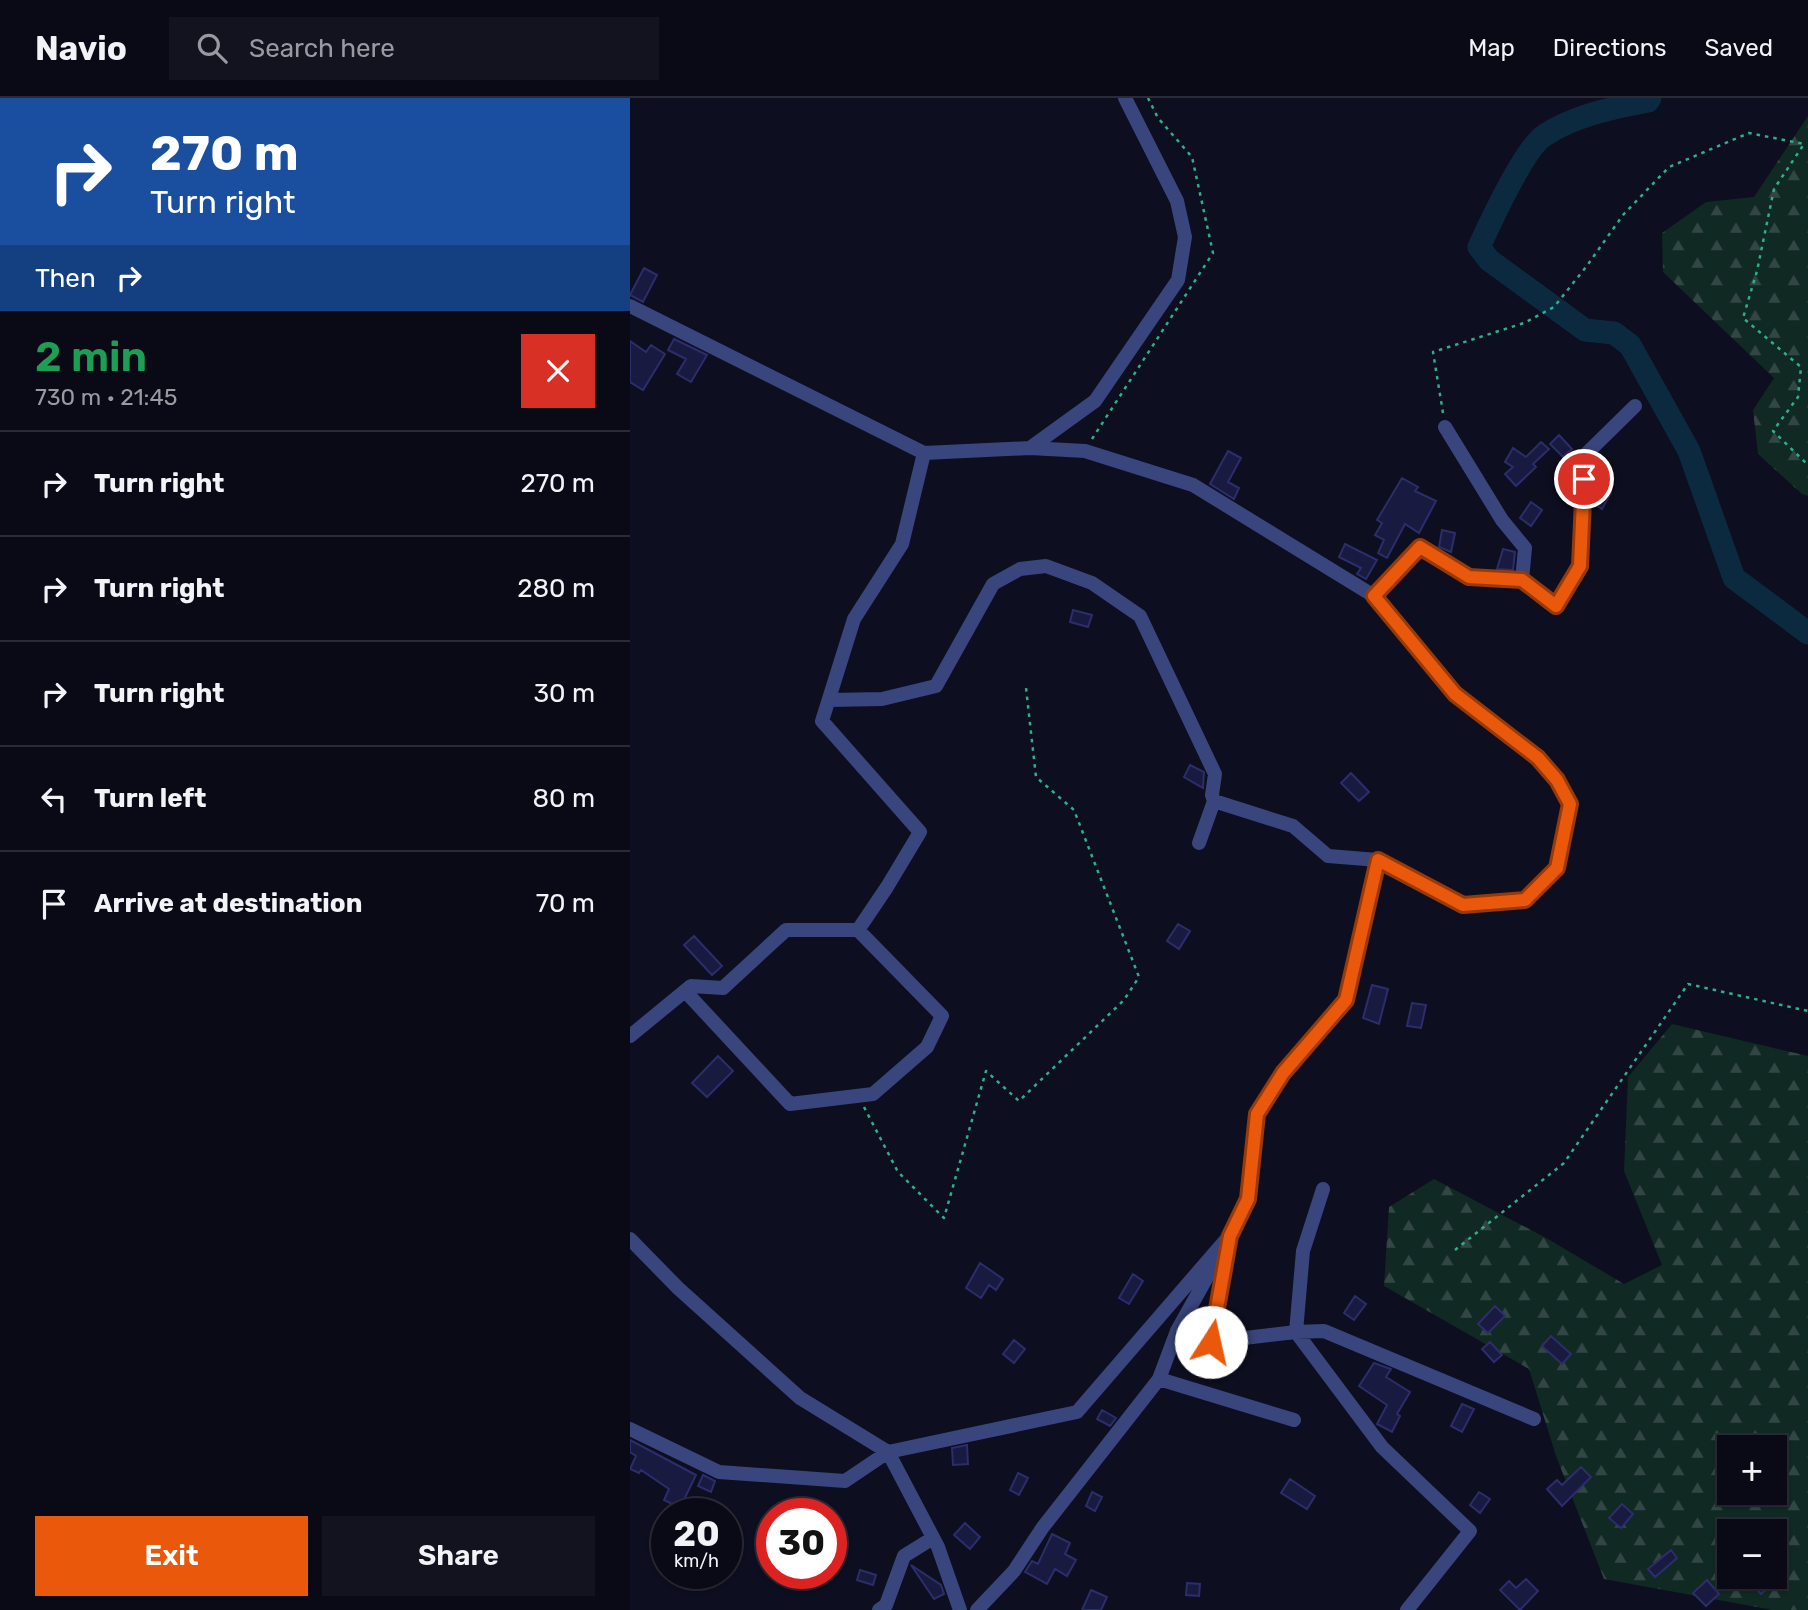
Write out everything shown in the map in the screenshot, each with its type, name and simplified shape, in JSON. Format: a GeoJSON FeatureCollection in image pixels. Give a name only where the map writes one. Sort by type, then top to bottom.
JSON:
{"type":"FeatureCollection","features":[{"type":"Feature","properties":{"kind":"street"},"geometry":{"type":"LineString","coordinates":[[1030,448],[1095,401],[1178,280],[1185,237],[1177,201],[1125,98]]}},
{"type":"Feature","properties":{"kind":"street"},"geometry":{"type":"LineString","coordinates":[[630,306],[924,453],[1030,448],[1085,451],[1193,485],[1374,596],[1455,694],[1538,758],[1557,780],[1570,804],[1557,868],[1525,900],[1463,905],[1378,860],[1328,856],[1293,826],[1214,801]]}},
{"type":"Feature","properties":{"kind":"street"},"geometry":{"type":"LineString","coordinates":[[1374,596],[1420,547],[1469,577],[1522,580],[1556,606],[1580,566],[1584,456],[1635,406]]}},
{"type":"Feature","properties":{"kind":"street"},"geometry":{"type":"LineString","coordinates":[[1445,427],[1502,520],[1525,548],[1522,580]]}},
{"type":"Feature","properties":{"kind":"street"},"geometry":{"type":"LineString","coordinates":[[858,930],[920,832],[822,721],[854,619],[902,544],[924,453]]}},
{"type":"Feature","properties":{"kind":"street"},"geometry":{"type":"LineString","coordinates":[[828,700],[882,699],[936,685],[993,584],[1020,569],[1046,566],[1092,583],[1140,616],[1215,774],[1212,794],[1214,801],[1199,843]]}},
{"type":"Feature","properties":{"kind":"street"},"geometry":{"type":"LineString","coordinates":[[977,1610],[1014,1572],[1042,1527],[1159,1379],[1177,1331],[1248,1199],[1257,1114],[1283,1073],[1346,1000],[1378,860]]}},
{"type":"Feature","properties":{"kind":"street"},"geometry":{"type":"LineString","coordinates":[[630,1036],[691,986],[723,988],[786,930],[858,930],[942,1016],[928,1047],[873,1094],[790,1104],[685,991]]}},
{"type":"Feature","properties":{"kind":"street"},"geometry":{"type":"LineString","coordinates":[[1323,1189],[1303,1251],[1296,1332],[1382,1447],[1470,1531],[1406,1610]]}},
{"type":"Feature","properties":{"kind":"street"},"geometry":{"type":"LineString","coordinates":[[1230,1236],[1211,1342],[1324,1331],[1534,1419]]}},
{"type":"Feature","properties":{"kind":"street"},"geometry":{"type":"LineString","coordinates":[[630,1429],[719,1472],[845,1480],[888,1452],[1077,1412],[1230,1236]]}},
{"type":"Feature","properties":{"kind":"street"},"geometry":{"type":"LineString","coordinates":[[630,1239],[678,1288],[800,1398],[888,1452],[933,1538],[960,1610]]}},
{"type":"Feature","properties":{"kind":"street"},"geometry":{"type":"LineString","coordinates":[[1159,1379],[1294,1420]]}},
{"type":"Feature","properties":{"kind":"street"},"geometry":{"type":"LineString","coordinates":[[879,1610],[886,1605],[904,1556],[933,1538]]}},
{"type":"Feature","properties":{"kind":"path"},"geometry":{"type":"LineString","coordinates":[[1445,427],[1433,352],[1524,323],[1554,307],[1623,215],[1669,167],[1749,133],[1804,144],[1774,189],[1757,271],[1743,318],[1801,366],[1798,397],[1773,431],[1808,465]]}},
{"type":"Feature","properties":{"kind":"path"},"geometry":{"type":"LineString","coordinates":[[858,1096],[898,1172],[944,1218],[986,1071],[1018,1101],[1124,1000],[1139,977],[1074,810],[1036,777],[1026,688]]}},
{"type":"Feature","properties":{"kind":"path"},"geometry":{"type":"LineString","coordinates":[[1455,1250],[1564,1163],[1688,984],[1808,1011]]}},
{"type":"Feature","properties":{"kind":"green space"},"geometry":{"type":"Polygon","coordinates":[[[1808,116],[1808,496],[1802,494],[1758,454],[1753,410],[1774,378],[1663,272],[1662,233],[1706,202],[1754,197],[1808,116]]]}},
{"type":"Feature","properties":{"kind":"green space"},"geometry":{"type":"Polygon","coordinates":[[[1672,1024],[1808,1056],[1808,1610],[1773,1610],[1604,1579],[1556,1456],[1529,1369],[1384,1286],[1389,1207],[1434,1179],[1548,1239],[1624,1284],[1662,1265],[1624,1171],[1628,1077],[1672,1024]]]}},
{"type":"Feature","properties":{"kind":"building"},"geometry":{"type":"Polygon","coordinates":[[[644,268],[657,275],[643,302],[630,295],[644,268]]]}},
{"type":"Feature","properties":{"kind":"building"},"geometry":{"type":"Polygon","coordinates":[[[674,339],[707,355],[691,382],[677,374],[686,359],[668,350],[674,339]]]}},
{"type":"Feature","properties":{"kind":"building"},"geometry":{"type":"Polygon","coordinates":[[[630,341],[646,352],[651,345],[665,354],[643,390],[630,382],[630,341]]]}},
{"type":"Feature","properties":{"kind":"building"},"geometry":{"type":"Polygon","coordinates":[[[1559,435],[1572,449],[1563,457],[1550,444],[1559,435]]]}},
{"type":"Feature","properties":{"kind":"building"},"geometry":{"type":"Polygon","coordinates":[[[1541,442],[1549,449],[1533,464],[1536,467],[1516,486],[1505,474],[1513,467],[1505,462],[1513,448],[1526,457],[1541,442]]]}},
{"type":"Feature","properties":{"kind":"building"},"geometry":{"type":"Polygon","coordinates":[[[1228,451],[1241,458],[1228,482],[1239,488],[1234,499],[1210,484],[1228,451]]]}},
{"type":"Feature","properties":{"kind":"building"},"geometry":{"type":"Polygon","coordinates":[[[1402,478],[1418,487],[1415,491],[1436,501],[1419,533],[1405,524],[1387,558],[1378,553],[1384,540],[1375,535],[1382,523],[1377,520],[1402,478]]]}},
{"type":"Feature","properties":{"kind":"building"},"geometry":{"type":"Polygon","coordinates":[[[1602,487],[1611,493],[1602,509],[1593,503],[1602,487]]]}},
{"type":"Feature","properties":{"kind":"building"},"geometry":{"type":"Polygon","coordinates":[[[1531,502],[1542,510],[1531,526],[1520,518],[1531,502]]]}},
{"type":"Feature","properties":{"kind":"building"},"geometry":{"type":"Polygon","coordinates":[[[1442,530],[1455,533],[1451,552],[1439,547],[1442,530]]]}},
{"type":"Feature","properties":{"kind":"building"},"geometry":{"type":"Polygon","coordinates":[[[1345,544],[1377,560],[1366,579],[1357,574],[1361,568],[1339,557],[1345,544]]]}},
{"type":"Feature","properties":{"kind":"building"},"geometry":{"type":"Polygon","coordinates":[[[1503,549],[1515,552],[1513,570],[1497,569],[1503,549]]]}},
{"type":"Feature","properties":{"kind":"building"},"geometry":{"type":"Polygon","coordinates":[[[1073,610],[1092,615],[1088,627],[1070,622],[1073,610]]]}},
{"type":"Feature","properties":{"kind":"building"},"geometry":{"type":"Polygon","coordinates":[[[1190,765],[1204,772],[1203,788],[1184,777],[1190,765]]]}},
{"type":"Feature","properties":{"kind":"building"},"geometry":{"type":"Polygon","coordinates":[[[1351,773],[1369,792],[1359,801],[1341,783],[1351,773]]]}},
{"type":"Feature","properties":{"kind":"building"},"geometry":{"type":"Polygon","coordinates":[[[1178,924],[1190,931],[1179,949],[1167,941],[1178,924]]]}},
{"type":"Feature","properties":{"kind":"building"},"geometry":{"type":"Polygon","coordinates":[[[694,936],[722,966],[712,975],[684,945],[694,936]]]}},
{"type":"Feature","properties":{"kind":"building"},"geometry":{"type":"Polygon","coordinates":[[[1372,985],[1388,989],[1379,1024],[1363,1018],[1372,985]]]}},
{"type":"Feature","properties":{"kind":"building"},"geometry":{"type":"Polygon","coordinates":[[[1412,1003],[1426,1005],[1421,1028],[1407,1026],[1412,1003]]]}},
{"type":"Feature","properties":{"kind":"building"},"geometry":{"type":"Polygon","coordinates":[[[718,1056],[733,1071],[707,1097],[692,1083],[718,1056]]]}},
{"type":"Feature","properties":{"kind":"building"},"geometry":{"type":"Polygon","coordinates":[[[980,1263],[1003,1279],[996,1290],[989,1285],[981,1298],[966,1288],[980,1263]]]}},
{"type":"Feature","properties":{"kind":"building"},"geometry":{"type":"Polygon","coordinates":[[[1133,1274],[1143,1281],[1129,1304],[1119,1298],[1133,1274]]]}},
{"type":"Feature","properties":{"kind":"building"},"geometry":{"type":"Polygon","coordinates":[[[1355,1296],[1366,1304],[1354,1320],[1344,1313],[1355,1296]]]}},
{"type":"Feature","properties":{"kind":"building"},"geometry":{"type":"Polygon","coordinates":[[[1495,1306],[1505,1316],[1488,1333],[1478,1324],[1495,1306]]]}},
{"type":"Feature","properties":{"kind":"building"},"geometry":{"type":"Polygon","coordinates":[[[1551,1336],[1571,1354],[1562,1364],[1542,1346],[1551,1336]]]}},
{"type":"Feature","properties":{"kind":"building"},"geometry":{"type":"Polygon","coordinates":[[[1014,1340],[1025,1349],[1014,1363],[1003,1354],[1014,1340]]]}},
{"type":"Feature","properties":{"kind":"building"},"geometry":{"type":"Polygon","coordinates":[[[1490,1342],[1502,1355],[1494,1362],[1482,1349],[1490,1342]]]}},
{"type":"Feature","properties":{"kind":"building"},"geometry":{"type":"Polygon","coordinates":[[[1374,1363],[1391,1369],[1386,1377],[1410,1392],[1397,1414],[1400,1416],[1392,1432],[1377,1424],[1387,1405],[1359,1386],[1374,1363]]]}},
{"type":"Feature","properties":{"kind":"building"},"geometry":{"type":"Polygon","coordinates":[[[1462,1404],[1474,1409],[1462,1432],[1451,1426],[1462,1404]]]}},
{"type":"Feature","properties":{"kind":"building"},"geometry":{"type":"Polygon","coordinates":[[[1102,1410],[1116,1418],[1110,1426],[1097,1419],[1102,1410]]]}},
{"type":"Feature","properties":{"kind":"building"},"geometry":{"type":"Polygon","coordinates":[[[630,1440],[696,1475],[685,1498],[665,1498],[669,1489],[641,1470],[639,1473],[630,1469],[636,1456],[630,1452],[630,1440]]]}},
{"type":"Feature","properties":{"kind":"building"},"geometry":{"type":"Polygon","coordinates":[[[967,1445],[968,1464],[953,1465],[952,1448],[967,1445]]]}},
{"type":"Feature","properties":{"kind":"building"},"geometry":{"type":"Polygon","coordinates":[[[1581,1467],[1591,1477],[1562,1506],[1547,1489],[1557,1480],[1562,1485],[1581,1467]]]}},
{"type":"Feature","properties":{"kind":"building"},"geometry":{"type":"Polygon","coordinates":[[[1018,1473],[1028,1478],[1019,1495],[1010,1490],[1018,1473]]]}},
{"type":"Feature","properties":{"kind":"building"},"geometry":{"type":"Polygon","coordinates":[[[703,1475],[715,1481],[711,1492],[698,1486],[703,1475]]]}},
{"type":"Feature","properties":{"kind":"building"},"geometry":{"type":"Polygon","coordinates":[[[1290,1479],[1315,1496],[1307,1509],[1281,1493],[1290,1479]]]}},
{"type":"Feature","properties":{"kind":"building"},"geometry":{"type":"Polygon","coordinates":[[[1092,1492],[1102,1497],[1095,1511],[1086,1506],[1092,1492]]]}},
{"type":"Feature","properties":{"kind":"building"},"geometry":{"type":"Polygon","coordinates":[[[1479,1492],[1490,1499],[1480,1513],[1470,1505],[1479,1492]]]}},
{"type":"Feature","properties":{"kind":"building"},"geometry":{"type":"Polygon","coordinates":[[[1622,1504],[1633,1514],[1621,1528],[1609,1518],[1622,1504]]]}},
{"type":"Feature","properties":{"kind":"building"},"geometry":{"type":"Polygon","coordinates":[[[965,1523],[980,1537],[970,1549],[954,1535],[965,1523]]]}},
{"type":"Feature","properties":{"kind":"building"},"geometry":{"type":"Polygon","coordinates":[[[1052,1534],[1070,1543],[1065,1554],[1076,1560],[1067,1576],[1055,1569],[1047,1584],[1025,1572],[1032,1561],[1038,1564],[1052,1534]]]}},
{"type":"Feature","properties":{"kind":"building"},"geometry":{"type":"Polygon","coordinates":[[[1671,1550],[1677,1558],[1655,1577],[1648,1569],[1671,1550]]]}},
{"type":"Feature","properties":{"kind":"building"},"geometry":{"type":"Polygon","coordinates":[[[911,1565],[941,1585],[944,1594],[934,1599],[911,1565]]]}},
{"type":"Feature","properties":{"kind":"building"},"geometry":{"type":"Polygon","coordinates":[[[860,1570],[876,1575],[873,1585],[857,1580],[860,1570]]]}},
{"type":"Feature","properties":{"kind":"building"},"geometry":{"type":"Polygon","coordinates":[[[1526,1579],[1538,1591],[1520,1610],[1500,1590],[1509,1581],[1516,1588],[1526,1579]]]}},
{"type":"Feature","properties":{"kind":"building"},"geometry":{"type":"Polygon","coordinates":[[[1707,1580],[1719,1594],[1706,1606],[1693,1593],[1707,1580]]]}},
{"type":"Feature","properties":{"kind":"building"},"geometry":{"type":"Polygon","coordinates":[[[1187,1583],[1200,1584],[1199,1596],[1186,1595],[1187,1583]]]}},
{"type":"Feature","properties":{"kind":"building"},"geometry":{"type":"Polygon","coordinates":[[[1091,1590],[1107,1597],[1101,1610],[1082,1610],[1091,1590]]]}},
{"type":"Feature","properties":{"kind":"waterway"},"geometry":{"type":"LineString","coordinates":[[1650,98],[1648,101],[1582,117],[1545,135],[1518,169],[1479,247],[1489,260],[1585,330],[1614,333],[1630,345],[1689,451],[1734,578],[1808,633]]}},
{"type":"Feature","properties":{"kind":"route"},"geometry":{"type":"LineString","coordinates":[[1211,1342],[1230,1236],[1248,1199],[1257,1114],[1283,1073],[1346,1000],[1378,860],[1463,905],[1525,900],[1557,868],[1570,804],[1557,780],[1538,758],[1455,694],[1374,596],[1420,547],[1469,577],[1522,580],[1556,606],[1580,566],[1584,479]]}}]}
